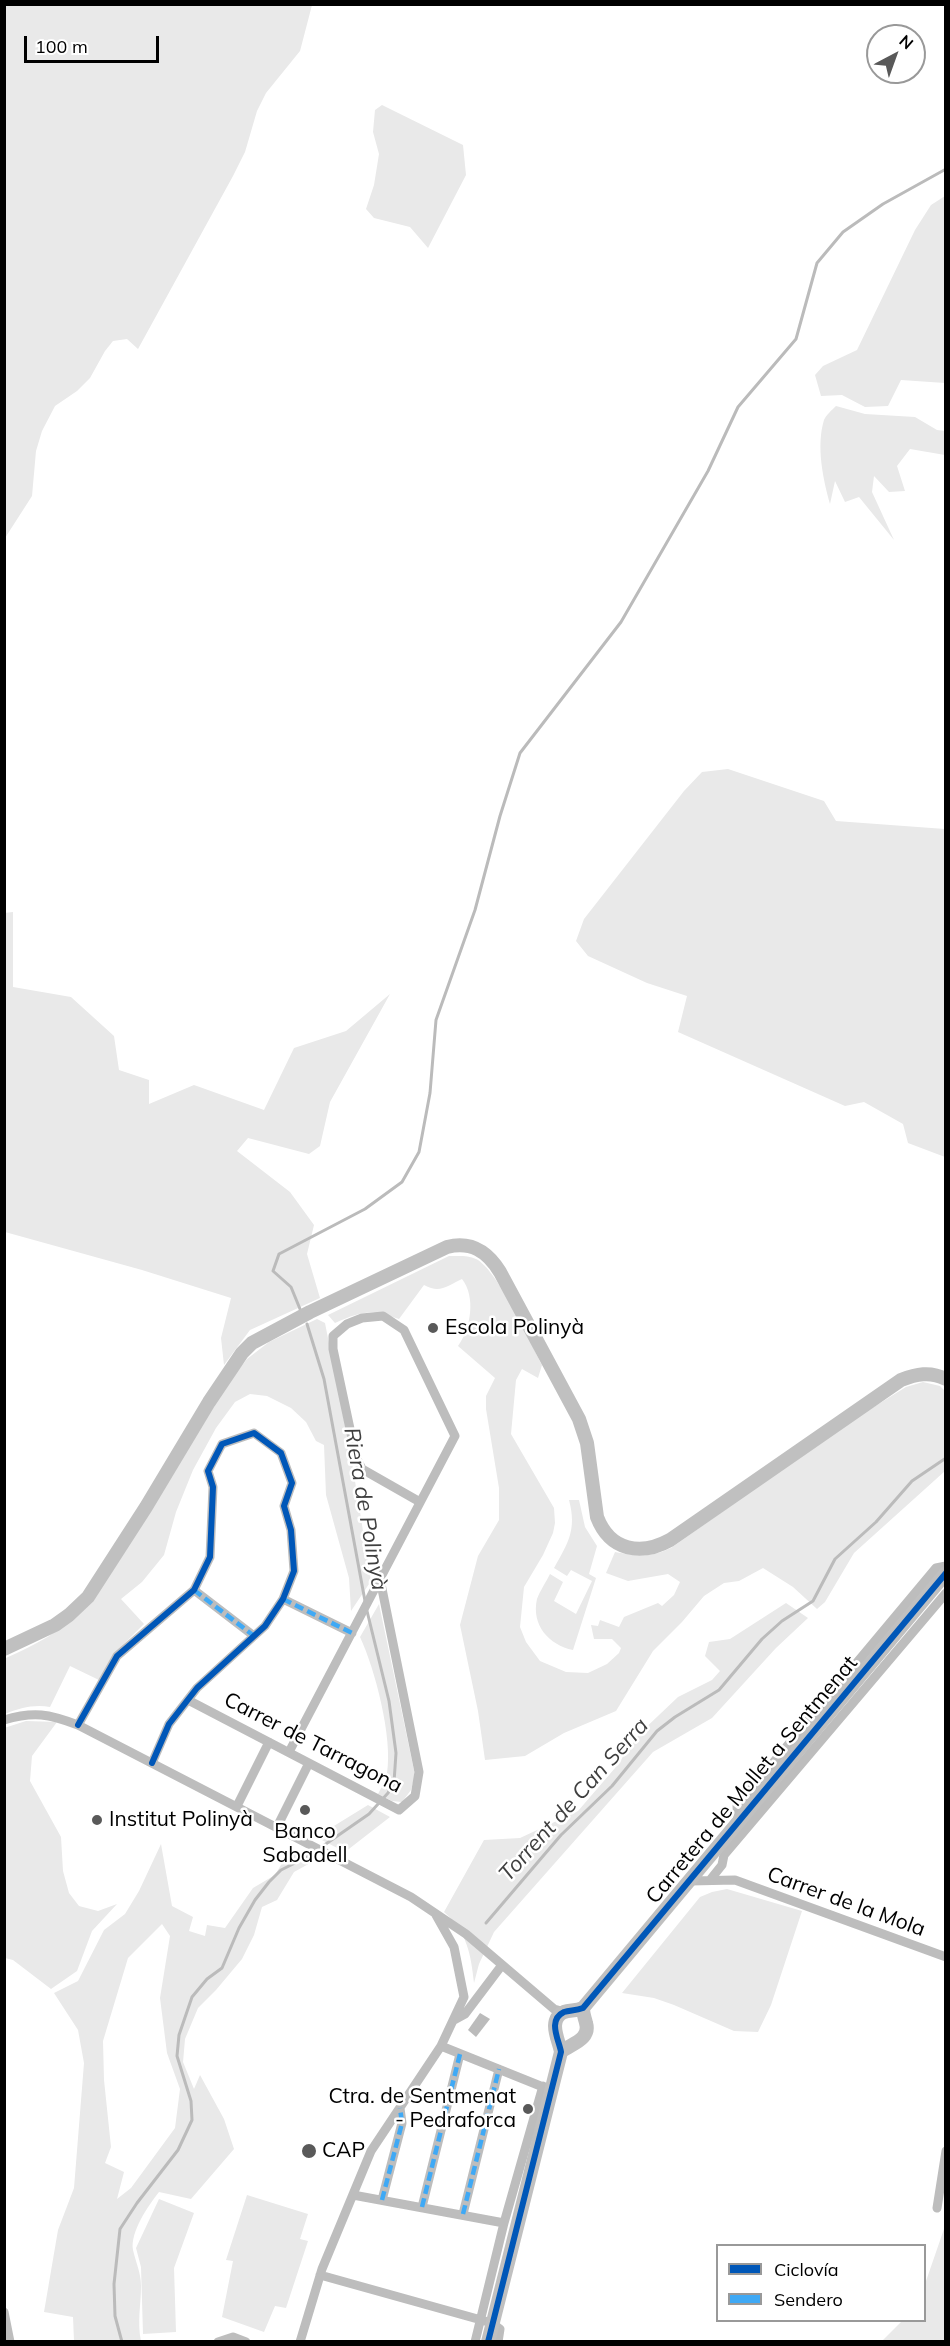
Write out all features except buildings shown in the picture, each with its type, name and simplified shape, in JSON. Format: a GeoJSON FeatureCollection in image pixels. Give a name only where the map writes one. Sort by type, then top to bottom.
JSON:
{"type":"FeatureCollection","features":[{"type":"Feature","properties":{"kind":"main road"},"geometry":{"type":"LineString","coordinates":[[4,1649],[55,1625],[88,1597],[146,1507],[209,1402],[242,1353],[252,1343],[310,1312],[447,1247],[473,1246],[487,1255],[500,1272],[579,1419],[587,1443],[595,1507],[601,1528],[609,1538],[629,1548],[647,1549],[670,1540],[901,1380],[918,1374],[930,1374],[945,1379]]}},
{"type":"Feature","properties":{"kind":"main road","name":"Carretera de Mollet a Sentmenat"},"geometry":{"type":"LineString","coordinates":[[488,2342],[486,2321],[547,2088],[563,2045],[554,2026],[569,2013],[690,1881],[945,1573]]}},
{"type":"Feature","properties":{"kind":"main road","name":"Carretera de Mollet a Sentmenat"},"geometry":{"type":"LineString","coordinates":[[563,2045],[577,2042],[583,2038],[586,2031],[586,2024],[569,2013]]}},
{"type":"Feature","properties":{"kind":"street"},"geometry":{"type":"LineString","coordinates":[[289,1752],[455,1436],[404,1330],[382,1316],[347,1324],[333,1336],[333,1349],[356,1457],[362,1469],[420,1502]]}},
{"type":"Feature","properties":{"kind":"street"},"geometry":{"type":"LineString","coordinates":[[78,1725],[117,1656],[194,1590],[210,1557],[213,1487],[208,1471],[222,1444],[254,1433],[281,1453],[292,1483],[284,1506],[291,1530],[294,1571],[283,1599],[265,1626],[204,1682],[169,1724],[152,1763]]}},
{"type":"Feature","properties":{"kind":"street"},"geometry":{"type":"LineString","coordinates":[[738,1824],[737,1806],[936,1568],[945,1566]]}},
{"type":"Feature","properties":{"kind":"street","name":"Carrer de Tarragona"},"geometry":{"type":"LineString","coordinates":[[188,1700],[399,1810],[415,1796],[419,1772],[380,1579]]}},
{"type":"Feature","properties":{"kind":"street"},"geometry":{"type":"LineString","coordinates":[[194,1590],[254,1636]]}},
{"type":"Feature","properties":{"kind":"street"},"geometry":{"type":"LineString","coordinates":[[710,1881],[722,1865],[724,1855],[945,1593]]}},
{"type":"Feature","properties":{"kind":"street"},"geometry":{"type":"LineString","coordinates":[[283,1599],[352,1633]]}},
{"type":"Feature","properties":{"kind":"street"},"geometry":{"type":"LineString","coordinates":[[4,1720],[23,1714],[38,1714],[55,1716],[78,1725],[393,1886],[466,1934],[502,1965],[569,2013]]}},
{"type":"Feature","properties":{"kind":"street"},"geometry":{"type":"LineString","coordinates":[[237,1806],[269,1742]]}},
{"type":"Feature","properties":{"kind":"street"},"geometry":{"type":"LineString","coordinates":[[278,1827],[309,1763]]}},
{"type":"Feature","properties":{"kind":"street","name":"Carrer de la Mola"},"geometry":{"type":"LineString","coordinates":[[713,1854],[735,1880]]}},
{"type":"Feature","properties":{"kind":"street","name":"Carrer de la Mola"},"geometry":{"type":"LineString","coordinates":[[690,1881],[735,1880],[945,1957]]}},
{"type":"Feature","properties":{"kind":"street"},"geometry":{"type":"LineString","coordinates":[[300,2342],[320,2275],[371,2151],[441,2046],[464,1997],[454,1947],[435,1913]]}},
{"type":"Feature","properties":{"kind":"street"},"geometry":{"type":"LineString","coordinates":[[454,2020],[465,2014],[502,1965]]}},
{"type":"Feature","properties":{"kind":"street"},"geometry":{"type":"LineString","coordinates":[[441,2046],[547,2088]]}},
{"type":"Feature","properties":{"kind":"street"},"geometry":{"type":"LineString","coordinates":[[422,2207],[460,2054]]}},
{"type":"Feature","properties":{"kind":"street"},"geometry":{"type":"LineString","coordinates":[[464,2214],[499,2069]]}},
{"type":"Feature","properties":{"kind":"street","name":"Carretera de Mollet a Sentmenat"},"geometry":{"type":"LineString","coordinates":[[475,2342],[486,2321],[504,2223],[547,2088]]}},
{"type":"Feature","properties":{"kind":"street"},"geometry":{"type":"LineString","coordinates":[[382,2200],[402,2123],[400,2108]]}},
{"type":"Feature","properties":{"kind":"street"},"geometry":{"type":"LineString","coordinates":[[937,2208],[945,2151]]}},
{"type":"Feature","properties":{"kind":"street"},"geometry":{"type":"LineString","coordinates":[[353,2195],[504,2223]]}},
{"type":"Feature","properties":{"kind":"street"},"geometry":{"type":"LineString","coordinates":[[320,2275],[486,2321],[500,2329],[498,2342]]}},
{"type":"Feature","properties":{"kind":"street"},"geometry":{"type":"LineString","coordinates":[[4,2312],[8,2335]]}},
{"type":"Feature","properties":{"kind":"street"},"geometry":{"type":"LineString","coordinates":[[218,2342],[233,2337],[246,2342]]}},
{"type":"Feature","properties":{"kind":"shaded area"},"geometry":{"type":"Polygon","coordinates":[[[5,4],[312,5],[300,51],[266,93],[257,111],[245,152],[233,176],[138,349],[127,339],[113,341],[90,378],[77,391],[55,406],[42,431],[36,451],[32,496],[5,538],[5,4]]]}},
{"type":"Feature","properties":{"kind":"shaded area"},"geometry":{"type":"Polygon","coordinates":[[[382,105],[463,145],[466,175],[428,248],[410,227],[374,218],[366,209],[374,185],[379,154],[373,132],[375,110],[382,105]]]}},
{"type":"Feature","properties":{"kind":"shaded area"},"geometry":{"type":"Polygon","coordinates":[[[945,196],[945,383],[901,380],[888,406],[865,407],[842,395],[821,396],[815,375],[823,366],[857,350],[915,230],[931,205],[945,196]]]}},
{"type":"Feature","properties":{"kind":"shaded area"},"geometry":{"type":"Polygon","coordinates":[[[836,406],[865,414],[915,417],[937,430],[945,431],[945,455],[910,449],[897,466],[905,491],[889,492],[874,476],[872,492],[894,540],[859,497],[845,502],[835,481],[830,504],[823,473],[821,441],[824,420],[836,406]]]}},
{"type":"Feature","properties":{"kind":"shaded area"},"geometry":{"type":"Polygon","coordinates":[[[728,769],[824,801],[836,821],[945,829],[945,1157],[908,1143],[903,1124],[864,1102],[845,1106],[678,1032],[687,996],[647,983],[588,956],[576,941],[584,919],[684,791],[702,772],[728,769]]]}},
{"type":"Feature","properties":{"kind":"shaded area"},"geometry":{"type":"Polygon","coordinates":[[[13,912],[13,987],[71,997],[114,1036],[119,1070],[149,1080],[149,1104],[194,1085],[264,1110],[294,1048],[346,1031],[390,994],[330,1102],[320,1146],[309,1154],[248,1138],[237,1151],[290,1192],[314,1225],[307,1254],[320,1298],[250,1330],[224,1365],[221,1338],[231,1298],[142,1270],[5,1232],[4,913],[13,912]]]}},
{"type":"Feature","properties":{"kind":"shaded area"},"geometry":{"type":"Polygon","coordinates":[[[449,1256],[470,1257],[484,1265],[503,1291],[542,1365],[538,1378],[522,1369],[516,1380],[511,1434],[554,1508],[553,1533],[524,1587],[520,1627],[526,1642],[540,1661],[566,1672],[588,1673],[607,1664],[621,1648],[612,1639],[594,1639],[591,1625],[598,1626],[600,1620],[619,1627],[624,1617],[658,1603],[662,1606],[674,1595],[680,1582],[668,1574],[628,1581],[606,1573],[615,1552],[643,1555],[671,1548],[851,1421],[906,1387],[923,1382],[940,1386],[945,1391],[945,1471],[854,1553],[825,1602],[817,1609],[793,1587],[763,1568],[739,1581],[724,1583],[704,1596],[653,1651],[616,1711],[564,1733],[525,1756],[485,1760],[478,1711],[460,1625],[478,1556],[499,1520],[499,1488],[486,1409],[486,1396],[495,1378],[458,1346],[469,1322],[470,1303],[466,1286],[462,1279],[439,1289],[424,1285],[399,1319],[367,1313],[335,1323],[328,1315],[449,1256]]]}},
{"type":"Feature","properties":{"kind":"shaded area"},"geometry":{"type":"Polygon","coordinates":[[[317,1319],[325,1323],[351,1456],[371,1581],[351,1611],[349,1578],[326,1495],[324,1445],[316,1441],[306,1422],[291,1408],[267,1396],[250,1394],[235,1402],[216,1428],[193,1470],[176,1512],[164,1555],[142,1582],[121,1599],[144,1624],[116,1652],[99,1680],[70,1666],[50,1707],[27,1707],[5,1714],[4,1659],[48,1637],[86,1606],[225,1387],[247,1359],[269,1342],[317,1319]]]}},
{"type":"Feature","properties":{"kind":"shaded area"},"geometry":{"type":"Polygon","coordinates":[[[569,1500],[579,1500],[585,1527],[597,1546],[589,1574],[596,1578],[573,1650],[549,1639],[539,1625],[536,1608],[537,1599],[550,1574],[563,1582],[554,1601],[576,1614],[592,1581],[571,1570],[567,1576],[554,1568],[570,1536],[572,1520],[569,1500]]]}},
{"type":"Feature","properties":{"kind":"shaded area"},"geometry":{"type":"Polygon","coordinates":[[[786,1603],[808,1618],[776,1648],[712,1718],[653,1752],[494,1932],[479,1964],[474,1983],[471,1962],[463,1936],[444,1912],[484,1840],[520,1838],[578,1811],[615,1768],[639,1734],[678,1697],[712,1680],[720,1671],[705,1656],[709,1642],[730,1639],[786,1603]]]}},
{"type":"Feature","properties":{"kind":"shaded area"},"geometry":{"type":"Polygon","coordinates":[[[379,1604],[415,1775],[411,1790],[402,1802],[392,1801],[378,1794],[387,1773],[385,1723],[377,1685],[360,1637],[379,1604]]]}},
{"type":"Feature","properties":{"kind":"shaded area"},"geometry":{"type":"Polygon","coordinates":[[[26,1721],[57,1722],[32,1756],[30,1781],[61,1837],[63,1871],[69,1893],[79,1906],[98,1911],[117,1904],[92,1931],[77,1971],[51,1989],[13,1960],[5,1958],[4,1728],[26,1721]]]}},
{"type":"Feature","properties":{"kind":"shaded area"},"geometry":{"type":"Polygon","coordinates":[[[368,1805],[390,1817],[345,1852],[316,1837],[368,1805]]]}},
{"type":"Feature","properties":{"kind":"shaded area"},"geometry":{"type":"Polygon","coordinates":[[[161,1844],[172,1906],[193,1917],[189,1931],[205,1936],[207,1925],[225,1928],[253,1888],[275,1875],[291,1848],[314,1861],[294,1872],[277,1900],[262,1907],[254,1935],[242,1959],[198,2008],[185,2039],[183,2062],[194,2089],[200,2075],[224,2119],[234,2149],[191,2199],[159,2192],[141,2220],[134,2235],[133,2250],[141,2281],[139,2320],[141,2341],[74,2341],[73,2317],[44,2312],[58,2230],[74,2188],[84,2063],[78,2030],[54,1993],[78,1981],[104,1930],[125,1914],[139,1891],[161,1844]],[[162,1924],[128,1958],[103,2041],[104,2080],[111,2147],[105,2163],[124,2172],[117,2199],[131,2188],[175,2128],[180,2089],[167,2053],[160,1998],[170,1936],[162,1924]]]}},
{"type":"Feature","properties":{"kind":"shaded area"},"geometry":{"type":"Polygon","coordinates":[[[727,1889],[802,1911],[771,2005],[758,2032],[734,2031],[654,1998],[622,1993],[700,1897],[727,1889]]]}},
{"type":"Feature","properties":{"kind":"shaded area"},"geometry":{"type":"Polygon","coordinates":[[[480,2013],[490,2019],[476,2037],[468,2030],[480,2013]]]}},
{"type":"Feature","properties":{"kind":"shaded area"},"geometry":{"type":"Polygon","coordinates":[[[247,2195],[308,2214],[300,2239],[308,2241],[286,2308],[275,2306],[264,2332],[222,2317],[233,2261],[226,2260],[247,2195]]]}},
{"type":"Feature","properties":{"kind":"shaded area"},"geometry":{"type":"Polygon","coordinates":[[[159,2199],[194,2213],[174,2268],[176,2332],[143,2334],[141,2267],[136,2248],[159,2199]]]}},
{"type":"Feature","properties":{"kind":"shaded area"},"geometry":{"type":"Polygon","coordinates":[[[945,2226],[945,2341],[882,2341],[901,2322],[926,2322],[926,2281],[945,2226]]]}},
{"type":"Feature","properties":{"kind":"waterway"},"geometry":{"type":"LineString","coordinates":[[300,1309],[291,1287],[273,1271],[279,1254],[365,1209],[402,1182],[419,1152],[430,1093],[436,1020],[475,910],[500,816],[520,753],[621,622],[708,471],[738,407],[796,339],[817,263],[843,232],[883,204],[946,169]]}},
{"type":"Feature","properties":{"kind":"waterway","name":"Riera de Polinyà"},"geometry":{"type":"LineString","coordinates":[[307,1324],[324,1379],[365,1601]]}},
{"type":"Feature","properties":{"kind":"waterway","name":"Torrent de Can Serra"},"geometry":{"type":"LineString","coordinates":[[486,1923],[561,1835],[612,1786],[657,1731],[719,1690],[762,1639],[782,1621],[813,1601],[835,1559],[876,1522],[912,1481],[946,1458]]}},
{"type":"Feature","properties":{"kind":"waterway"},"geometry":{"type":"LineString","coordinates":[[122,2342],[115,2316],[114,2284],[120,2229],[178,2150],[192,2120],[191,2101],[177,2056],[179,2035],[192,1997],[207,1979],[222,1968],[239,1928],[255,1900],[269,1882],[281,1870],[307,1857],[369,1814],[388,1793],[394,1782],[396,1753],[389,1701],[367,1611]]}},
{"type":"Feature","properties":{"kind":"marked path"},"geometry":{"type":"LineString","coordinates":[[194,1590],[254,1636]]}},
{"type":"Feature","properties":{"kind":"marked path"},"geometry":{"type":"LineString","coordinates":[[283,1599],[352,1633]]}},
{"type":"Feature","properties":{"kind":"marked path"},"geometry":{"type":"LineString","coordinates":[[422,2207],[460,2054]]}},
{"type":"Feature","properties":{"kind":"marked path"},"geometry":{"type":"LineString","coordinates":[[463,2214],[499,2069]]}},
{"type":"Feature","properties":{"kind":"marked path"},"geometry":{"type":"LineString","coordinates":[[382,2200],[402,2123],[400,2108]]}},
{"type":"Feature","properties":{"kind":"cycle path"},"geometry":{"type":"LineString","coordinates":[[78,1725],[117,1656],[194,1590],[210,1557],[213,1487],[208,1471],[222,1444],[254,1433],[281,1453],[292,1483],[284,1506],[291,1530],[294,1571],[283,1599],[265,1626],[197,1688],[169,1724],[152,1763]]}},
{"type":"Feature","properties":{"kind":"cycle path"},"geometry":{"type":"LineString","coordinates":[[488,2342],[561,2052],[555,2030],[556,2020],[564,2012],[583,2008],[946,1573]]}},
{"type":"Feature","properties":{"kind":"place","name":"Escola Polinyà"},"geometry":{"type":"Point","coordinates":[433,1328]}},
{"type":"Feature","properties":{"kind":"place","name":"Banco Sabadell"},"geometry":{"type":"Point","coordinates":[305,1810]}},
{"type":"Feature","properties":{"kind":"place","name":"Institut Polinyà"},"geometry":{"type":"Point","coordinates":[97,1820]}},
{"type":"Feature","properties":{"kind":"place","name":"Ctra. de Sentmenat - Pedraforca"},"geometry":{"type":"Point","coordinates":[528,2109]}},
{"type":"Feature","properties":{"kind":"place","name":"CAP"},"geometry":{"type":"Point","coordinates":[309,2151]}}]}
